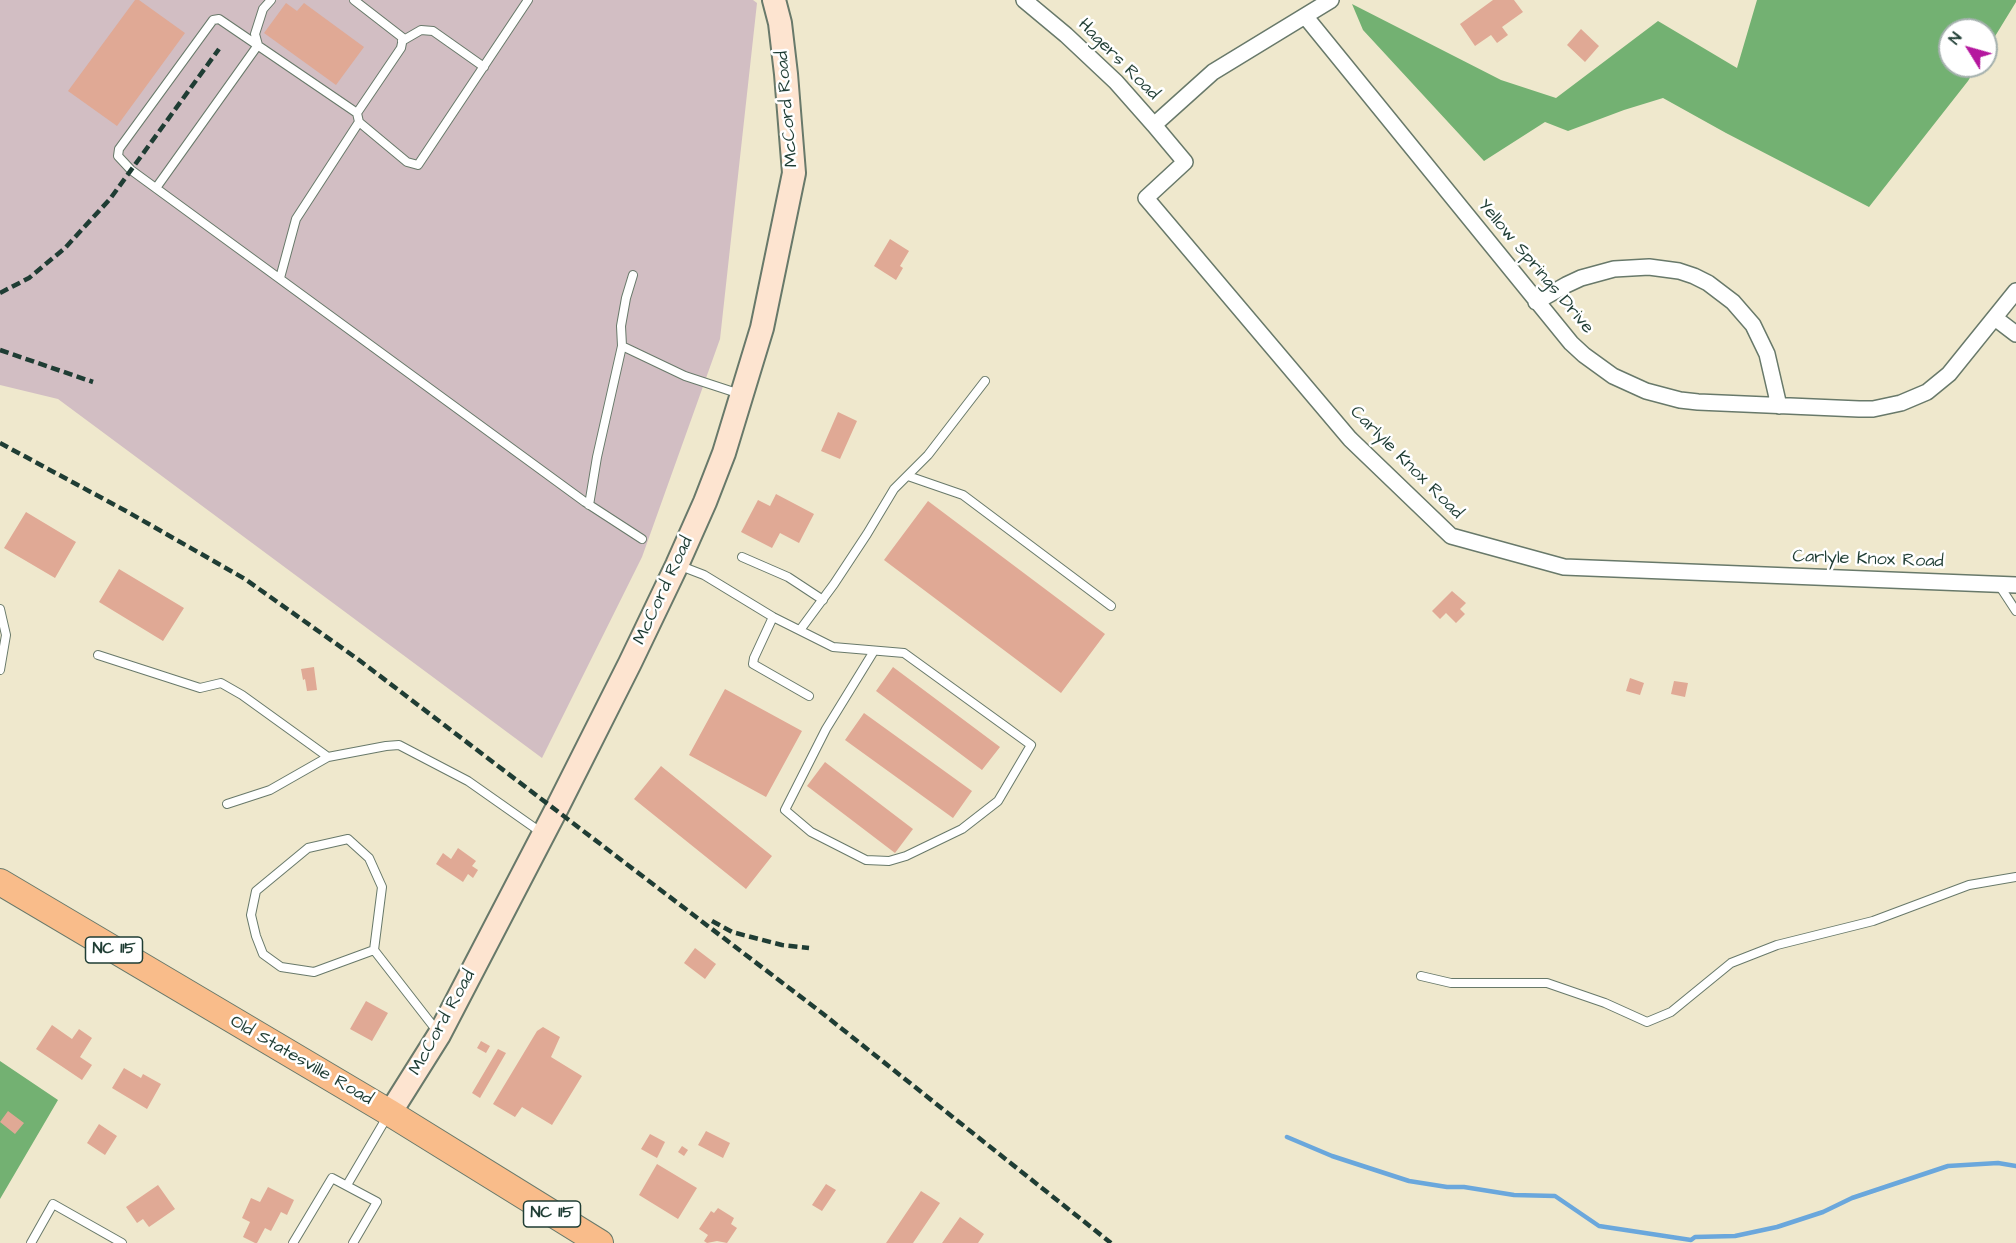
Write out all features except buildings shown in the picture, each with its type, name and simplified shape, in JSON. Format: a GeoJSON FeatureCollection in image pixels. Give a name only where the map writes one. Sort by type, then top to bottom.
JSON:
{"type":"FeatureCollection","features":[{"type":"Feature","properties":{"kind":"main road","name":"Old Statesville Road"},"geometry":{"type":"LineString","coordinates":[[0,882],[390,1113],[600,1243]]}},
{"type":"Feature","properties":{"kind":"street","name":"McCord Road"},"geometry":{"type":"LineString","coordinates":[[390,1113],[439,1035],[544,834],[630,663],[705,502],[724,453],[762,328],[794,173],[780,22],[774,0]]}},
{"type":"Feature","properties":{"kind":"street","name":"McCord Road"},"geometry":{"type":"LineString","coordinates":[[780,22],[788,0]]}},
{"type":"Feature","properties":{"kind":"street","name":"Hagers Road"},"geometry":{"type":"LineString","coordinates":[[1024,0],[1109,75],[1154,125],[1213,72],[1331,0]]}},
{"type":"Feature","properties":{"kind":"street","name":"Yellow Springs Drive"},"geometry":{"type":"LineString","coordinates":[[1305,16],[1571,344],[1613,376],[1654,394],[1680,400],[1779,406],[1873,409],[1901,404],[1933,388],[1949,374],[2016,291]]}},
{"type":"Feature","properties":{"kind":"street","name":"Carlyle Knox Road"},"geometry":{"type":"LineString","coordinates":[[1154,125],[1185,162],[1146,198],[1350,439],[1451,536],[1564,567],[2016,585]]}},
{"type":"Feature","properties":{"kind":"street"},"geometry":{"type":"LineString","coordinates":[[1536,302],[1574,281],[1614,269],[1648,267],[1694,276],[1715,287],[1733,302],[1753,325],[1767,354],[1779,406]]}},
{"type":"Feature","properties":{"kind":"street"},"geometry":{"type":"LineString","coordinates":[[1995,318],[2016,334]]}},
{"type":"Feature","properties":{"kind":"lane"},"geometry":{"type":"LineString","coordinates":[[258,45],[255,34],[263,9],[271,0]]}},
{"type":"Feature","properties":{"kind":"lane"},"geometry":{"type":"LineString","coordinates":[[354,0],[403,38],[401,48],[357,113]]}},
{"type":"Feature","properties":{"kind":"lane"},"geometry":{"type":"LineString","coordinates":[[528,0],[418,165],[407,162],[359,122],[357,113],[219,19],[210,22],[119,149],[118,156],[131,170],[589,505],[642,539]]}},
{"type":"Feature","properties":{"kind":"lane"},"geometry":{"type":"LineString","coordinates":[[402,40],[421,30],[433,31],[484,67]]}},
{"type":"Feature","properties":{"kind":"lane"},"geometry":{"type":"LineString","coordinates":[[156,188],[258,45]]}},
{"type":"Feature","properties":{"kind":"lane"},"geometry":{"type":"LineString","coordinates":[[280,278],[296,219],[359,122]]}},
{"type":"Feature","properties":{"kind":"lane"},"geometry":{"type":"LineString","coordinates":[[589,505],[622,346],[621,326],[626,298],[633,275]]}},
{"type":"Feature","properties":{"kind":"lane"},"geometry":{"type":"LineString","coordinates":[[622,346],[685,376],[741,395]]}},
{"type":"Feature","properties":{"kind":"lane"},"geometry":{"type":"LineString","coordinates":[[800,630],[867,534],[894,489],[928,455],[985,381]]}},
{"type":"Feature","properties":{"kind":"lane"},"geometry":{"type":"LineString","coordinates":[[908,476],[963,495],[1112,606]]}},
{"type":"Feature","properties":{"kind":"lane"},"geometry":{"type":"LineString","coordinates":[[742,557],[788,577],[823,600]]}},
{"type":"Feature","properties":{"kind":"lane"},"geometry":{"type":"LineString","coordinates":[[676,565],[704,574],[773,617],[833,647],[904,653],[1031,745],[998,801],[962,829],[906,856],[889,861],[866,860],[811,832],[785,810],[826,729],[874,651]]}},
{"type":"Feature","properties":{"kind":"lane"},"geometry":{"type":"LineString","coordinates":[[1998,584],[2016,611]]}},
{"type":"Feature","properties":{"kind":"lane"},"geometry":{"type":"LineString","coordinates":[[0,609],[6,635],[0,670]]}},
{"type":"Feature","properties":{"kind":"lane"},"geometry":{"type":"LineString","coordinates":[[773,617],[753,664],[809,696]]}},
{"type":"Feature","properties":{"kind":"lane"},"geometry":{"type":"LineString","coordinates":[[98,655],[200,688],[221,683],[243,695],[328,756]]}},
{"type":"Feature","properties":{"kind":"lane"},"geometry":{"type":"LineString","coordinates":[[227,804],[270,790],[328,756],[386,746],[399,746],[468,781],[544,834]]}},
{"type":"Feature","properties":{"kind":"lane"},"geometry":{"type":"LineString","coordinates":[[374,950],[314,972],[280,967],[263,954],[256,936],[251,915],[256,891],[308,848],[348,839],[369,858],[382,887],[374,950],[439,1035]]}},
{"type":"Feature","properties":{"kind":"lane"},"geometry":{"type":"LineString","coordinates":[[1421,976],[1451,982],[1547,983],[1605,1003],[1647,1022],[1671,1012],[1731,963],[1777,945],[1873,921],[1969,885],[2016,877]]}},
{"type":"Feature","properties":{"kind":"lane"},"geometry":{"type":"LineString","coordinates":[[347,1185],[390,1113]]}},
{"type":"Feature","properties":{"kind":"lane"},"geometry":{"type":"LineString","coordinates":[[293,1243],[332,1178],[377,1202],[353,1243]]}},
{"type":"Feature","properties":{"kind":"lane"},"geometry":{"type":"LineString","coordinates":[[31,1243],[53,1203],[122,1243]]}},
{"type":"Feature","properties":{"kind":"shaded area"},"geometry":{"type":"Polygon","coordinates":[[[0,0],[753,0],[757,3],[720,339],[642,557],[542,758],[58,399],[0,385],[0,0]]]}},
{"type":"Feature","properties":{"kind":"green space"},"geometry":{"type":"Polygon","coordinates":[[[1757,0],[2016,0],[1998,31],[1998,18],[1938,18],[1938,78],[1970,78],[1869,207],[1663,98],[1568,131],[1545,122],[1484,161],[1363,30],[1352,4],[1501,80],[1556,98],[1658,21],[1737,68],[1757,0]]]}},
{"type":"Feature","properties":{"kind":"green space"},"geometry":{"type":"Polygon","coordinates":[[[0,1061],[58,1100],[0,1199],[0,1061]]]}},
{"type":"Feature","properties":{"kind":"waterway"},"geometry":{"type":"LineString","coordinates":[[1287,1137],[1332,1156],[1409,1181],[1514,1195],[1555,1196],[1599,1226],[1691,1240],[1695,1237],[1735,1236],[1777,1227],[1823,1212],[1852,1198],[1948,1166],[1998,1163],[2016,1166]]}},
{"type":"Feature","properties":{"kind":"railway"},"geometry":{"type":"LineString","coordinates":[[0,293],[29,278],[65,248],[110,199],[219,49]]}},
{"type":"Feature","properties":{"kind":"railway"},"geometry":{"type":"LineString","coordinates":[[0,350],[93,382]]}},
{"type":"Feature","properties":{"kind":"railway"},"geometry":{"type":"LineString","coordinates":[[0,443],[245,579],[359,660],[822,1013],[1111,1243]]}},
{"type":"Feature","properties":{"kind":"railway"},"geometry":{"type":"LineString","coordinates":[[712,921],[732,932],[782,945],[809,948]]}}]}
